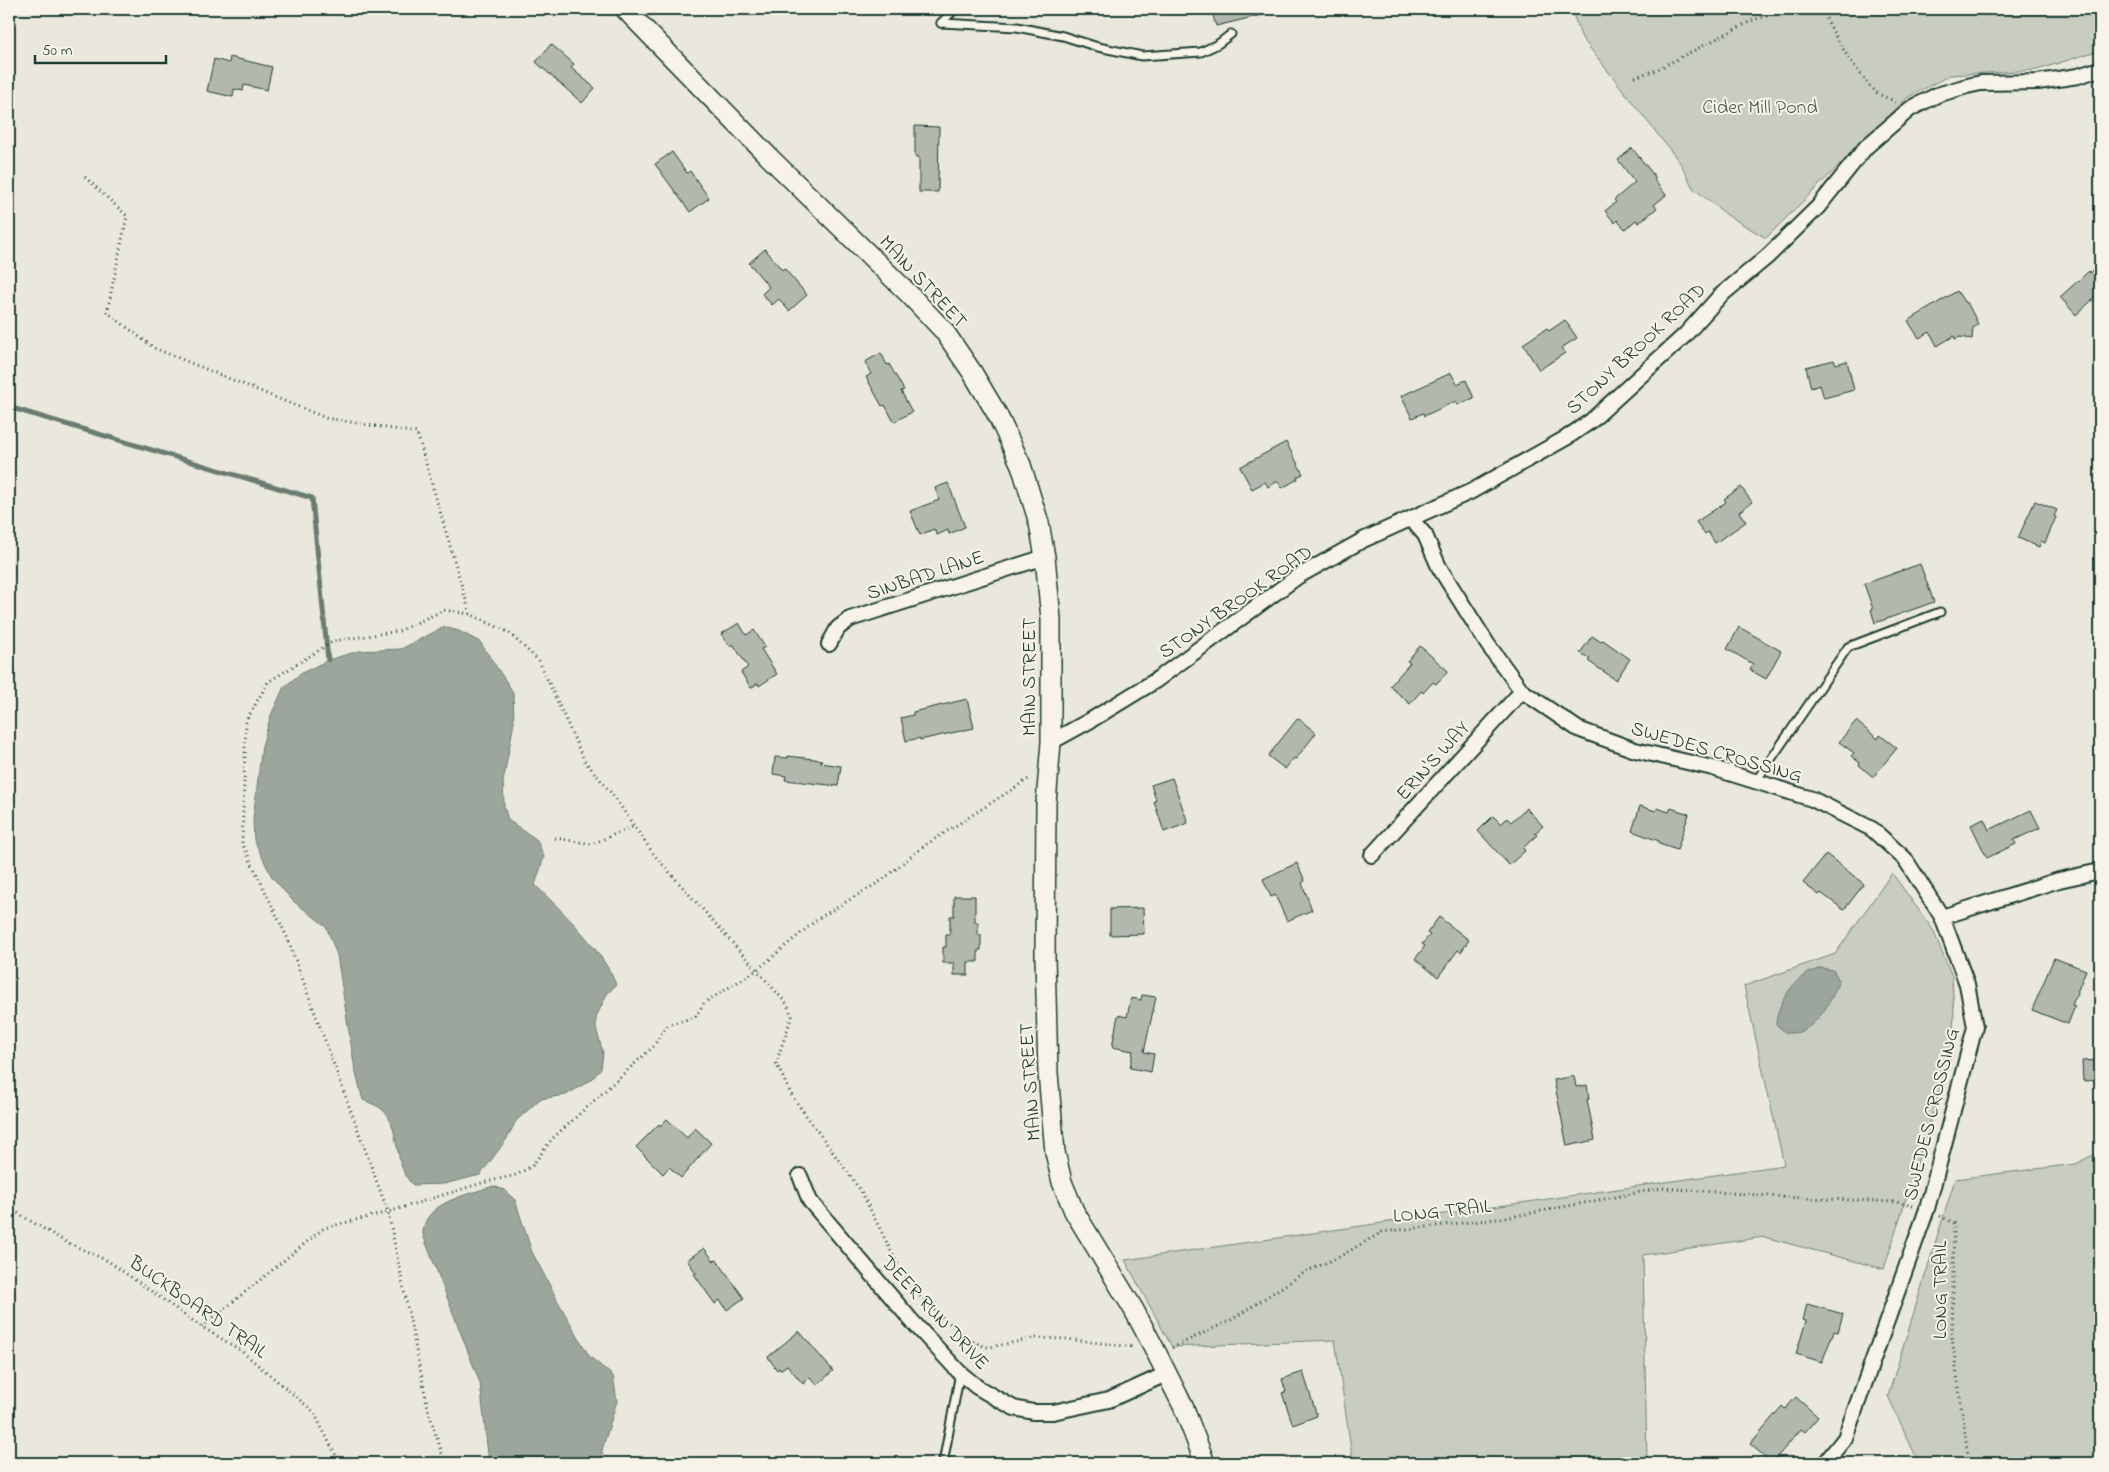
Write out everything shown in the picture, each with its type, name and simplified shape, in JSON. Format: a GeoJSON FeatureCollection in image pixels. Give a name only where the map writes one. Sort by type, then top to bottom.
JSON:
{"type":"FeatureCollection","features":[{"type":"Feature","properties":{"kind":"main road","name":"MAIN STREET"},"geometry":{"type":"LineString","coordinates":[[625,9],[768,156],[908,293],[944,331],[972,372],[997,414],[1021,465],[1039,523],[1045,557],[1051,619],[1051,742],[1046,803],[1045,956],[1048,1074],[1055,1152],[1062,1182],[1074,1211],[1134,1310],[1153,1346],[1183,1406],[1205,1463]]}},
{"type":"Feature","properties":{"kind":"street","name":"STONY BROOK ROAD"},"geometry":{"type":"LineString","coordinates":[[1051,742],[1154,681],[1297,577],[1363,540],[1472,492],[1592,421],[1684,335],[1720,296],[1771,253],[1818,208],[1866,147],[1910,109],[1937,95],[1966,86],[2038,82],[2078,76],[2100,68]]}},
{"type":"Feature","properties":{"kind":"street","name":"SWEDES CROSSING"},"geometry":{"type":"LineString","coordinates":[[1411,519],[1425,535],[1440,567],[1488,645],[1522,691],[1578,729],[1635,750],[1714,768],[1812,799],[1872,829],[1905,860],[1942,917],[1966,984],[1975,1027],[1927,1209],[1845,1438],[1825,1463]]}},
{"type":"Feature","properties":{"kind":"street","name":"SINBAD LANE"},"geometry":{"type":"LineString","coordinates":[[829,644],[838,628],[850,619],[1045,557]]}},
{"type":"Feature","properties":{"kind":"street","name":"ERIN'S WAY"},"geometry":{"type":"LineString","coordinates":[[1372,856],[1522,691]]}},
{"type":"Feature","properties":{"kind":"street"},"geometry":{"type":"LineString","coordinates":[[1942,917],[2059,880],[2100,871]]}},
{"type":"Feature","properties":{"kind":"street","name":"DEER RUN DRIVE"},"geometry":{"type":"LineString","coordinates":[[800,1176],[810,1201],[911,1320],[960,1373],[977,1387],[1014,1408],[1033,1412],[1052,1412],[1108,1400],[1166,1374]]}},
{"type":"Feature","properties":{"kind":"lane"},"geometry":{"type":"LineString","coordinates":[[955,9],[941,22],[1017,27],[1063,36],[1098,47],[1142,56],[1201,52],[1218,44],[1231,34]]}},
{"type":"Feature","properties":{"kind":"lane"},"geometry":{"type":"LineString","coordinates":[[1756,782],[1848,647],[1940,612]]}},
{"type":"Feature","properties":{"kind":"lane"},"geometry":{"type":"LineString","coordinates":[[943,1463],[960,1373]]}},
{"type":"Feature","properties":{"kind":"path"},"geometry":{"type":"LineString","coordinates":[[1635,77],[1656,70],[1753,20],[1789,9]]}},
{"type":"Feature","properties":{"kind":"path"},"geometry":{"type":"LineString","coordinates":[[1824,9],[1827,23],[1864,78],[1877,93],[1910,109]]}},
{"type":"Feature","properties":{"kind":"path"},"geometry":{"type":"LineString","coordinates":[[86,176],[127,216],[107,312],[154,348],[326,418],[417,433],[470,614]]}},
{"type":"Feature","properties":{"kind":"path"},"geometry":{"type":"LineString","coordinates":[[445,1463],[429,1413],[388,1212],[286,937],[242,843],[246,721],[268,682],[334,641],[399,631],[444,610],[470,614],[508,632],[540,660],[584,760],[612,794],[655,856],[758,970]]}},
{"type":"Feature","properties":{"kind":"path"},"geometry":{"type":"LineString","coordinates":[[202,1327],[324,1228],[388,1212],[482,1183],[516,1175],[532,1166],[552,1139],[654,1046],[662,1030],[669,1023],[696,1016],[704,1003],[758,970],[819,918],[881,881],[924,846],[1028,779],[1049,769]]}},
{"type":"Feature","properties":{"kind":"path"},"geometry":{"type":"LineString","coordinates":[[555,838],[592,844],[634,826]]}},
{"type":"Feature","properties":{"kind":"path","name":"LONG TRAIL"},"geometry":{"type":"LineString","coordinates":[[758,970],[787,1004],[792,1016],[776,1063],[792,1096],[861,1191],[907,1283],[936,1312],[970,1340],[985,1347],[1035,1338],[1066,1339],[1131,1347],[1175,1348],[1231,1320],[1300,1275],[1339,1257],[1382,1232],[1505,1218],[1662,1188],[1784,1198],[1896,1202],[1927,1209],[1954,1223],[1952,1338],[1969,1463]]}},
{"type":"Feature","properties":{"kind":"path","name":"BUCKBOARD TRAIL"},"geometry":{"type":"LineString","coordinates":[[9,1208],[64,1241],[108,1261],[202,1327],[240,1350],[313,1411],[340,1463]]}},
{"type":"Feature","properties":{"kind":"green space","name":"Cider Mill Pond"},"geometry":{"type":"Polygon","coordinates":[[[1571,9],[2100,9],[2100,50],[2037,70],[1950,75],[1907,98],[1766,238],[1727,215],[1693,188],[1681,164],[1582,38],[1571,9]]]}},
{"type":"Feature","properties":{"kind":"green space"},"geometry":{"type":"Polygon","coordinates":[[[1892,873],[1933,930],[1952,976],[1954,1016],[1951,1055],[1884,1269],[1764,1237],[1643,1255],[1647,1463],[1353,1463],[1335,1340],[1172,1347],[1125,1260],[1784,1165],[1744,986],[1835,954],[1892,873]]]}},
{"type":"Feature","properties":{"kind":"green space"},"geometry":{"type":"Polygon","coordinates":[[[2100,1151],[2100,1463],[1919,1463],[1888,1396],[1955,1179],[2076,1164],[2100,1151]]]}},
{"type":"Feature","properties":{"kind":"shaded area"},"geometry":{"type":"Polygon","coordinates":[[[444,627],[459,631],[480,642],[513,692],[514,722],[503,782],[504,806],[508,820],[537,840],[544,857],[535,885],[592,945],[610,972],[616,985],[607,994],[596,1017],[596,1028],[603,1053],[601,1069],[591,1080],[566,1095],[540,1099],[516,1121],[506,1140],[480,1175],[444,1184],[413,1185],[402,1169],[393,1128],[389,1119],[382,1109],[363,1100],[355,1070],[337,955],[326,926],[293,901],[272,877],[254,840],[253,819],[262,746],[271,715],[284,687],[300,674],[328,660],[359,651],[401,649],[444,627]]]}},
{"type":"Feature","properties":{"kind":"shaded area"},"geometry":{"type":"Polygon","coordinates":[[[1820,968],[1833,970],[1839,980],[1833,995],[1820,1016],[1809,1027],[1800,1032],[1786,1033],[1776,1024],[1784,998],[1802,977],[1820,968]]]}},
{"type":"Feature","properties":{"kind":"shaded area"},"geometry":{"type":"Polygon","coordinates":[[[493,1186],[504,1190],[515,1200],[532,1252],[561,1307],[589,1356],[613,1376],[617,1401],[602,1450],[603,1463],[489,1463],[480,1383],[423,1235],[425,1224],[438,1207],[493,1186]]]}},
{"type":"Feature","properties":{"kind":"building"},"geometry":{"type":"Polygon","coordinates":[[[1211,9],[1265,9],[1266,14],[1216,26],[1211,9]]]}},
{"type":"Feature","properties":{"kind":"building"},"geometry":{"type":"Polygon","coordinates":[[[551,44],[574,64],[571,68],[595,88],[582,103],[536,62],[551,44]]]}},
{"type":"Feature","properties":{"kind":"building"},"geometry":{"type":"Polygon","coordinates":[[[230,57],[272,67],[267,90],[244,85],[243,91],[234,89],[233,97],[207,91],[214,59],[229,63],[230,57]]]}},
{"type":"Feature","properties":{"kind":"building"},"geometry":{"type":"Polygon","coordinates":[[[915,126],[939,127],[938,192],[919,192],[919,157],[915,157],[915,126]]]}},
{"type":"Feature","properties":{"kind":"building"},"geometry":{"type":"Polygon","coordinates":[[[1632,148],[1656,178],[1654,180],[1666,195],[1654,205],[1657,208],[1639,223],[1636,220],[1625,229],[1617,220],[1615,223],[1605,211],[1616,202],[1614,200],[1635,182],[1618,160],[1632,148]]]}},
{"type":"Feature","properties":{"kind":"building"},"geometry":{"type":"Polygon","coordinates":[[[672,152],[687,173],[690,171],[709,198],[690,212],[655,164],[672,152]]]}},
{"type":"Feature","properties":{"kind":"building"},"geometry":{"type":"Polygon","coordinates":[[[765,249],[782,270],[784,268],[807,295],[789,311],[779,299],[772,305],[762,294],[769,287],[749,263],[765,249]]]}},
{"type":"Feature","properties":{"kind":"building"},"geometry":{"type":"Polygon","coordinates":[[[2100,264],[2100,293],[2076,315],[2060,297],[2089,271],[2090,273],[2100,264]]]}},
{"type":"Feature","properties":{"kind":"building"},"geometry":{"type":"Polygon","coordinates":[[[1957,291],[1965,303],[1967,302],[1978,324],[1973,328],[1972,339],[1960,337],[1955,339],[1954,336],[1937,346],[1930,332],[1919,338],[1908,321],[1957,291]]]}},
{"type":"Feature","properties":{"kind":"building"},"geometry":{"type":"Polygon","coordinates":[[[1565,320],[1577,338],[1561,348],[1565,353],[1539,370],[1523,344],[1547,328],[1549,331],[1565,320]]]}},
{"type":"Feature","properties":{"kind":"building"},"geometry":{"type":"Polygon","coordinates":[[[881,353],[904,390],[901,391],[912,412],[894,422],[885,405],[882,406],[866,377],[871,374],[865,362],[881,353]]]}},
{"type":"Feature","properties":{"kind":"building"},"geometry":{"type":"Polygon","coordinates":[[[1834,360],[1836,364],[1847,361],[1854,390],[1824,398],[1820,385],[1811,388],[1806,367],[1834,360]]]}},
{"type":"Feature","properties":{"kind":"building"},"geometry":{"type":"Polygon","coordinates":[[[1451,373],[1457,384],[1466,380],[1474,398],[1457,405],[1456,401],[1424,416],[1423,413],[1412,418],[1401,396],[1451,373]]]}},
{"type":"Feature","properties":{"kind":"building"},"geometry":{"type":"Polygon","coordinates":[[[1286,442],[1303,474],[1282,488],[1278,481],[1268,487],[1265,482],[1252,489],[1240,467],[1286,442]]]}},
{"type":"Feature","properties":{"kind":"building"},"geometry":{"type":"Polygon","coordinates":[[[948,483],[965,527],[949,534],[948,530],[937,535],[934,529],[920,535],[910,511],[939,500],[935,488],[948,483]]]}},
{"type":"Feature","properties":{"kind":"building"},"geometry":{"type":"Polygon","coordinates":[[[1741,487],[1752,502],[1739,512],[1746,522],[1715,543],[1708,532],[1705,534],[1696,522],[1726,502],[1724,499],[1741,487]]]}},
{"type":"Feature","properties":{"kind":"building"},"geometry":{"type":"Polygon","coordinates":[[[2035,501],[2057,510],[2045,543],[2041,541],[2039,547],[2018,538],[2035,501]]]}},
{"type":"Feature","properties":{"kind":"building"},"geometry":{"type":"Polygon","coordinates":[[[1920,564],[1934,602],[1875,623],[1871,610],[1873,609],[1864,584],[1920,564]]]}},
{"type":"Feature","properties":{"kind":"building"},"geometry":{"type":"Polygon","coordinates":[[[739,623],[746,635],[754,630],[765,647],[761,649],[777,674],[759,686],[758,683],[751,688],[741,672],[748,667],[733,644],[730,646],[721,634],[739,623]]]}},
{"type":"Feature","properties":{"kind":"building"},"geometry":{"type":"Polygon","coordinates":[[[1739,627],[1781,651],[1766,679],[1750,670],[1753,664],[1727,649],[1739,627]]]}},
{"type":"Feature","properties":{"kind":"building"},"geometry":{"type":"Polygon","coordinates":[[[1592,636],[1601,642],[1603,640],[1630,659],[1616,680],[1588,661],[1590,659],[1580,653],[1592,636]]]}},
{"type":"Feature","properties":{"kind":"building"},"geometry":{"type":"Polygon","coordinates":[[[1420,646],[1448,671],[1436,684],[1433,682],[1423,693],[1421,691],[1410,704],[1390,686],[1410,663],[1407,661],[1420,646]]]}},
{"type":"Feature","properties":{"kind":"building"},"geometry":{"type":"Polygon","coordinates":[[[967,699],[974,728],[920,740],[920,738],[906,741],[901,718],[913,715],[913,712],[967,699]]]}},
{"type":"Feature","properties":{"kind":"building"},"geometry":{"type":"Polygon","coordinates":[[[1298,718],[1316,733],[1296,759],[1294,758],[1285,769],[1268,756],[1298,718]]]}},
{"type":"Feature","properties":{"kind":"building"},"geometry":{"type":"Polygon","coordinates":[[[1856,721],[1878,739],[1880,735],[1897,748],[1873,777],[1851,756],[1854,753],[1839,742],[1856,721]]]}},
{"type":"Feature","properties":{"kind":"building"},"geometry":{"type":"Polygon","coordinates":[[[788,756],[822,760],[821,763],[841,766],[838,786],[785,780],[786,776],[773,774],[775,757],[788,758],[788,756]]]}},
{"type":"Feature","properties":{"kind":"building"},"geometry":{"type":"Polygon","coordinates":[[[1172,778],[1188,823],[1164,832],[1151,785],[1172,778]]]}},
{"type":"Feature","properties":{"kind":"building"},"geometry":{"type":"Polygon","coordinates":[[[1640,806],[1656,811],[1657,808],[1669,812],[1671,808],[1689,814],[1677,850],[1632,831],[1640,806]]]}},
{"type":"Feature","properties":{"kind":"building"},"geometry":{"type":"Polygon","coordinates":[[[1526,808],[1543,826],[1535,833],[1537,835],[1523,848],[1525,851],[1509,865],[1478,831],[1493,816],[1501,824],[1507,818],[1511,822],[1526,808]]]}},
{"type":"Feature","properties":{"kind":"building"},"geometry":{"type":"Polygon","coordinates":[[[2031,810],[2040,828],[2014,840],[2016,844],[1987,858],[1971,825],[1984,819],[1989,830],[2031,810]]]}},
{"type":"Feature","properties":{"kind":"building"},"geometry":{"type":"Polygon","coordinates":[[[1826,854],[1864,884],[1844,910],[1821,893],[1819,895],[1803,883],[1826,854]]]}},
{"type":"Feature","properties":{"kind":"building"},"geometry":{"type":"Polygon","coordinates":[[[1297,863],[1305,881],[1302,883],[1312,910],[1287,921],[1275,895],[1271,897],[1263,879],[1297,863]]]}},
{"type":"Feature","properties":{"kind":"building"},"geometry":{"type":"Polygon","coordinates":[[[954,896],[975,896],[975,922],[978,922],[978,935],[981,935],[981,950],[978,950],[978,962],[968,962],[968,975],[954,975],[954,963],[943,963],[943,947],[946,947],[946,935],[950,935],[950,916],[954,916],[954,896]]]}},
{"type":"Feature","properties":{"kind":"building"},"geometry":{"type":"Polygon","coordinates":[[[1143,908],[1144,934],[1110,935],[1110,909],[1143,908]]]}},
{"type":"Feature","properties":{"kind":"building"},"geometry":{"type":"Polygon","coordinates":[[[1439,917],[1469,940],[1461,952],[1458,950],[1438,977],[1415,959],[1425,946],[1422,944],[1430,935],[1427,933],[1439,917]]]}},
{"type":"Feature","properties":{"kind":"building"},"geometry":{"type":"Polygon","coordinates":[[[2054,958],[2086,970],[2072,1005],[2075,1006],[2068,1024],[2032,1010],[2054,958]]]}},
{"type":"Feature","properties":{"kind":"building"},"geometry":{"type":"Polygon","coordinates":[[[1142,995],[1156,997],[1144,1052],[1154,1054],[1151,1072],[1130,1068],[1133,1051],[1112,1047],[1118,1015],[1127,1017],[1131,998],[1141,1000],[1142,995]]]}},
{"type":"Feature","properties":{"kind":"building"},"geometry":{"type":"Polygon","coordinates":[[[2100,1060],[2100,1080],[2083,1081],[2082,1061],[2100,1060]]]}},
{"type":"Feature","properties":{"kind":"building"},"geometry":{"type":"Polygon","coordinates":[[[1574,1076],[1576,1087],[1587,1085],[1589,1099],[1587,1099],[1595,1140],[1567,1146],[1554,1080],[1574,1076]]]}},
{"type":"Feature","properties":{"kind":"building"},"geometry":{"type":"Polygon","coordinates":[[[667,1119],[687,1138],[695,1128],[711,1143],[681,1178],[669,1167],[663,1174],[636,1147],[659,1124],[660,1126],[667,1119]]]}},
{"type":"Feature","properties":{"kind":"building"},"geometry":{"type":"Polygon","coordinates":[[[704,1248],[714,1261],[717,1260],[744,1298],[727,1310],[720,1300],[715,1304],[694,1274],[696,1273],[687,1260],[704,1248]]]}},
{"type":"Feature","properties":{"kind":"building"},"geometry":{"type":"Polygon","coordinates":[[[1807,1304],[1843,1314],[1838,1332],[1834,1331],[1822,1362],[1796,1354],[1806,1321],[1803,1320],[1807,1304]]]}},
{"type":"Feature","properties":{"kind":"building"},"geometry":{"type":"Polygon","coordinates":[[[799,1331],[833,1371],[817,1385],[810,1377],[803,1384],[787,1365],[777,1370],[768,1357],[799,1331]]]}},
{"type":"Feature","properties":{"kind":"building"},"geometry":{"type":"Polygon","coordinates":[[[1303,1372],[1317,1416],[1293,1425],[1282,1393],[1286,1392],[1282,1379],[1303,1372]]]}},
{"type":"Feature","properties":{"kind":"building"},"geometry":{"type":"Polygon","coordinates":[[[1796,1397],[1818,1417],[1805,1432],[1801,1429],[1772,1463],[1750,1444],[1782,1406],[1785,1409],[1796,1397]]]}},
{"type":"Feature","properties":{"kind":"waterway"},"geometry":{"type":"LineString","coordinates":[[9,387],[12,408],[312,498],[328,660]]}}]}
